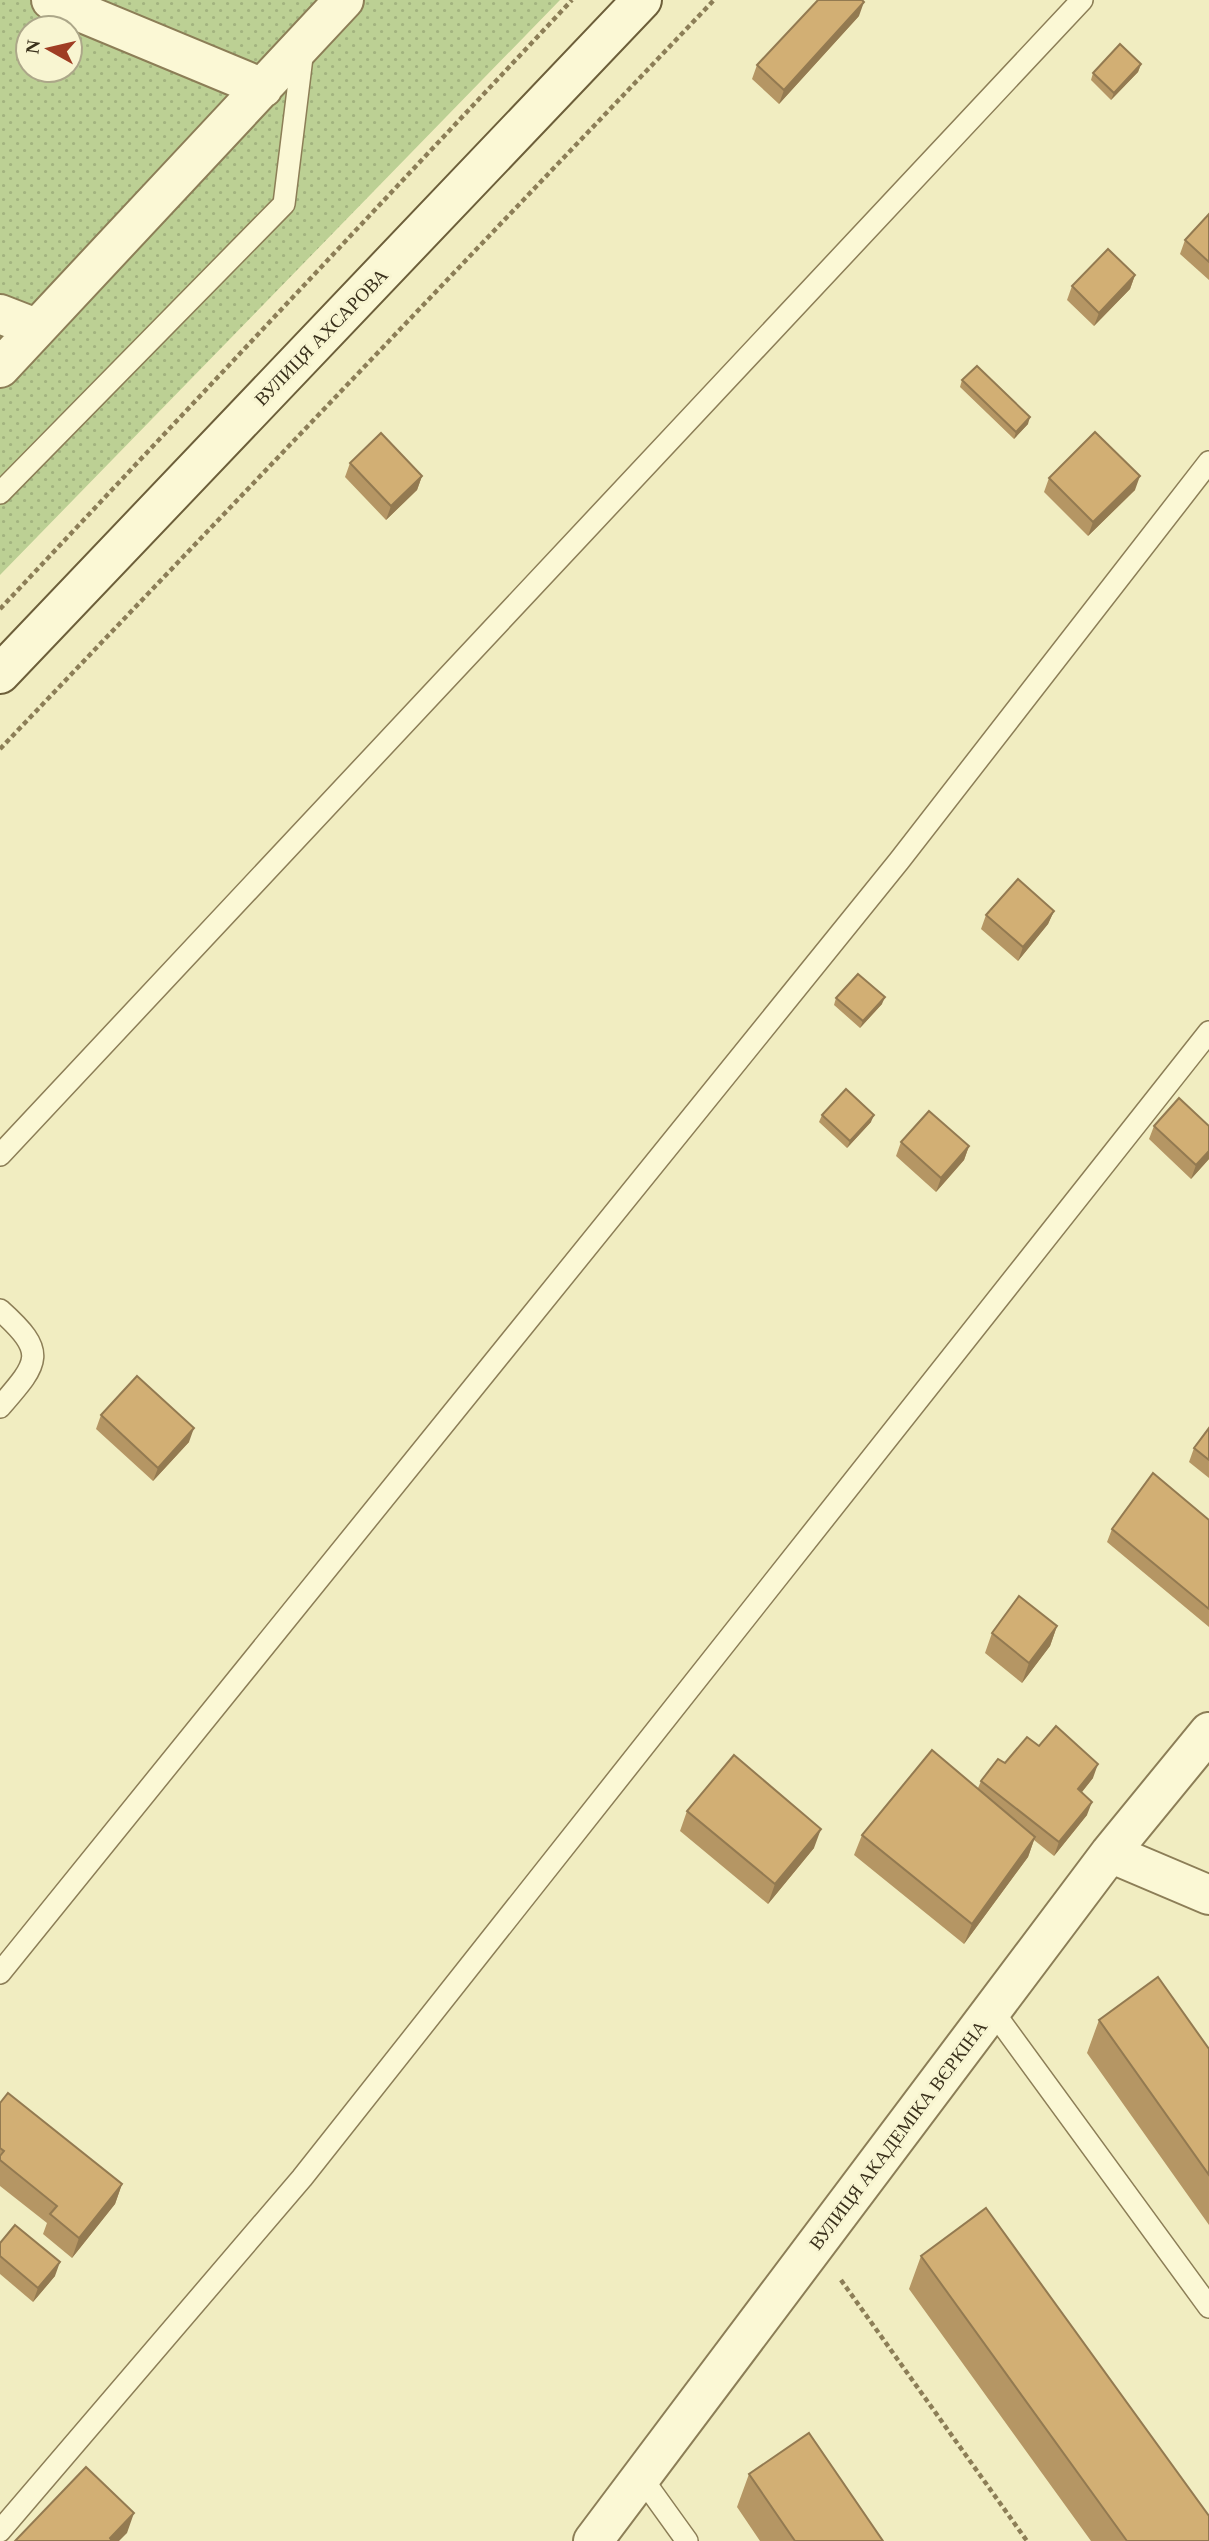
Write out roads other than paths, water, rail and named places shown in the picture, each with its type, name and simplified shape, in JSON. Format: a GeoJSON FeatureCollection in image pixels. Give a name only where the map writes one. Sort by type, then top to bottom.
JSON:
{"type":"FeatureCollection","features":[{"type":"Feature","properties":{"kind":"street"},"geometry":{"type":"LineString","coordinates":[[51,0],[263,88]]}},
{"type":"Feature","properties":{"kind":"street"},"geometry":{"type":"LineString","coordinates":[[0,368],[344,0]]}},
{"type":"Feature","properties":{"kind":"street","name":"ВУЛИЦЯ АХСАРОВА"},"geometry":{"type":"LineString","coordinates":[[0,674],[642,0]]}},
{"type":"Feature","properties":{"kind":"street"},"geometry":{"type":"LineString","coordinates":[[0,314],[36,328]]}},
{"type":"Feature","properties":{"kind":"street","name":"ВУЛИЦЯ АКАДЕМІКА ВЄРКІНА"},"geometry":{"type":"LineString","coordinates":[[593,2541],[1110,1853],[1209,1732]]}},
{"type":"Feature","properties":{"kind":"street"},"geometry":{"type":"LineString","coordinates":[[1110,1853],[1209,1895]]}},
{"type":"Feature","properties":{"kind":"lane"},"geometry":{"type":"LineString","coordinates":[[0,1155],[1082,0]]}},
{"type":"Feature","properties":{"kind":"lane"},"geometry":{"type":"LineString","coordinates":[[0,493],[284,204],[304,44]]}},
{"type":"Feature","properties":{"kind":"lane"},"geometry":{"type":"LineString","coordinates":[[0,1973],[899,861],[1209,462]]}},
{"type":"Feature","properties":{"kind":"lane"},"geometry":{"type":"LineString","coordinates":[[0,2531],[302,2178],[1209,1032]]}},
{"type":"Feature","properties":{"kind":"lane"},"geometry":{"type":"LineString","coordinates":[[0,1310],[29,1340],[33,1361],[24,1380],[0,1407]]}},
{"type":"Feature","properties":{"kind":"lane"},"geometry":{"type":"LineString","coordinates":[[992,2010],[1209,2307]]}},
{"type":"Feature","properties":{"kind":"lane"},"geometry":{"type":"LineString","coordinates":[[641,2477],[687,2541]]}}]}
